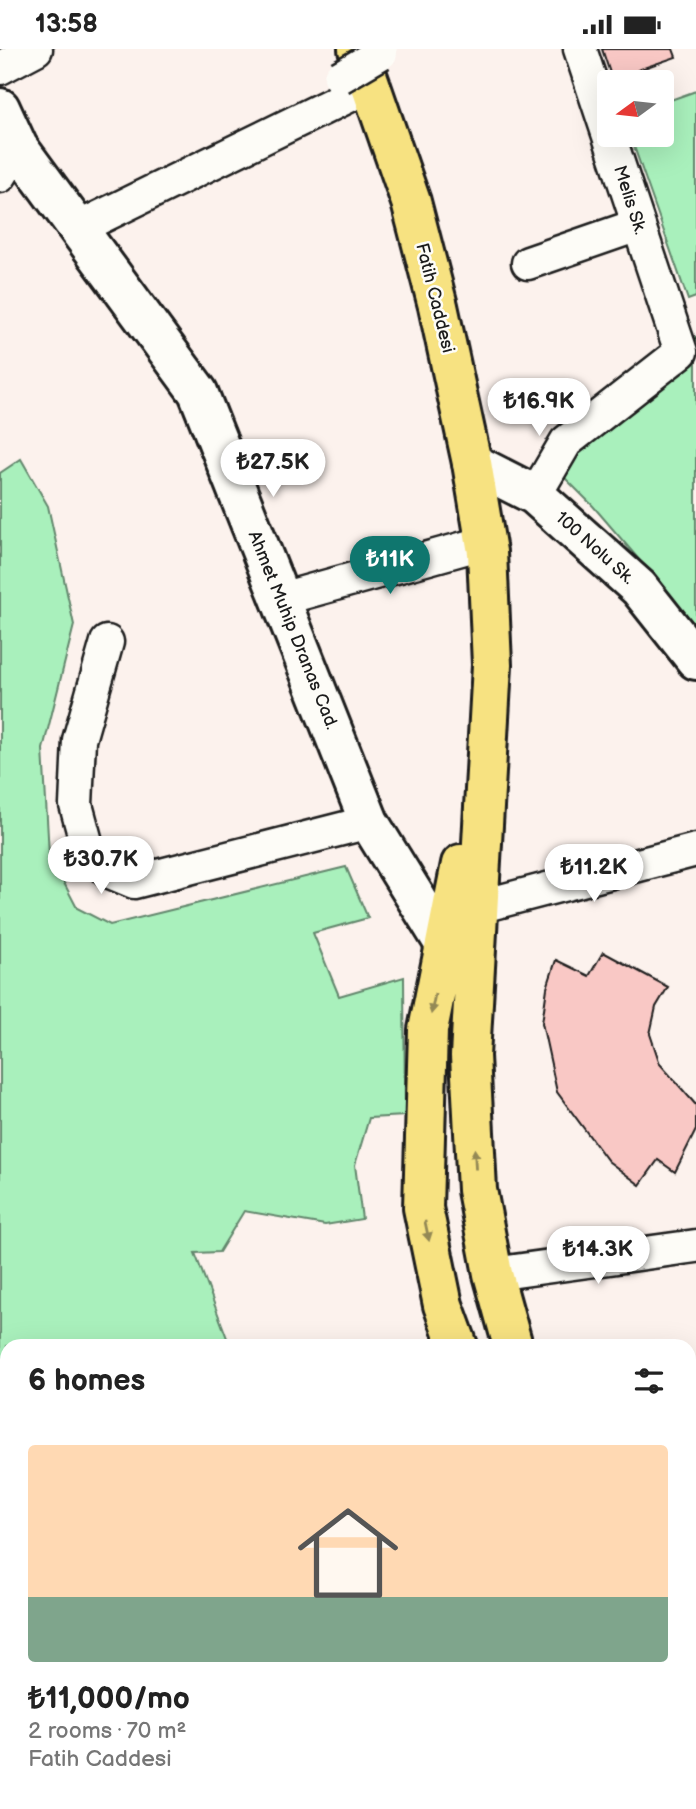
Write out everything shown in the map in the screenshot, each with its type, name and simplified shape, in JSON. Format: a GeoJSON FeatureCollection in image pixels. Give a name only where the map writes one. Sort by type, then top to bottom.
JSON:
{"type":"FeatureCollection","features":[{"type":"Feature","properties":{"kind":"highway","name":"Fatih Caddesi"},"geometry":{"type":"LineString","coordinates":[[362,66],[411,202],[438,306],[472,463],[486,542],[492,665],[489,721]]}},
{"type":"Feature","properties":{"kind":"highway"},"geometry":{"type":"LineString","coordinates":[[489,721],[471,1069],[477,1191],[493,1274],[511,1339]]}},
{"type":"Feature","properties":{"kind":"highway"},"geometry":{"type":"LineString","coordinates":[[455,1339],[443,1305],[422,1208],[428,1030],[489,721]]}},
{"type":"Feature","properties":{"kind":"street"},"geometry":{"type":"LineString","coordinates":[[0,68],[36,49]]}},
{"type":"Feature","properties":{"kind":"street","name":"Melis Sk."},"geometry":{"type":"LineString","coordinates":[[536,495],[566,442],[681,352],[580,49]]}},
{"type":"Feature","properties":{"kind":"street"},"geometry":{"type":"LineString","coordinates":[[78,228],[362,66]]}},
{"type":"Feature","properties":{"kind":"street","name":"Ahmet Muhip Dranas Cad."},"geometry":{"type":"LineString","coordinates":[[0,108],[9,161],[78,228],[198,392],[369,822],[445,945]]}},
{"type":"Feature","properties":{"kind":"street"},"geometry":{"type":"LineString","coordinates":[[528,264],[638,225]]}},
{"type":"Feature","properties":{"kind":"street","name":"100 Nolu Sk."},"geometry":{"type":"LineString","coordinates":[[472,463],[536,495],[639,588],[696,660]]}},
{"type":"Feature","properties":{"kind":"street"},"geometry":{"type":"LineString","coordinates":[[281,599],[486,542]]}},
{"type":"Feature","properties":{"kind":"street"},"geometry":{"type":"LineString","coordinates":[[107,642],[79,740],[76,805],[89,853],[110,872],[134,882],[369,822]]}},
{"type":"Feature","properties":{"kind":"street"},"geometry":{"type":"LineString","coordinates":[[478,907],[696,849]]}},
{"type":"Feature","properties":{"kind":"street"},"geometry":{"type":"LineString","coordinates":[[493,1274],[696,1246]]}},
{"type":"Feature","properties":{"kind":"green space"},"geometry":{"type":"Polygon","coordinates":[[[696,91],[696,297],[688,300],[634,147],[674,147],[674,99],[696,91]]]}},
{"type":"Feature","properties":{"kind":"green space"},"geometry":{"type":"Polygon","coordinates":[[[696,337],[696,626],[593,506],[553,466],[696,337]]]}},
{"type":"Feature","properties":{"kind":"green space"},"geometry":{"type":"Polygon","coordinates":[[[21,459],[48,506],[74,625],[43,749],[49,854],[77,908],[110,925],[346,867],[368,918],[313,933],[339,996],[404,977],[405,1116],[369,1118],[355,1165],[362,1219],[325,1225],[244,1211],[219,1252],[195,1253],[227,1339],[0,1339],[0,473],[21,459]]]}},
{"type":"Feature","properties":{"kind":"building"},"geometry":{"type":"Polygon","coordinates":[[[602,49],[673,49],[676,57],[638,70],[609,70],[602,49]]]}},
{"type":"Feature","properties":{"kind":"building"},"geometry":{"type":"Polygon","coordinates":[[[603,952],[668,987],[656,1007],[650,1034],[660,1064],[696,1105],[696,1130],[675,1172],[658,1160],[640,1185],[608,1161],[557,1092],[542,1023],[547,988],[556,960],[589,976],[603,952]]]}}]}
